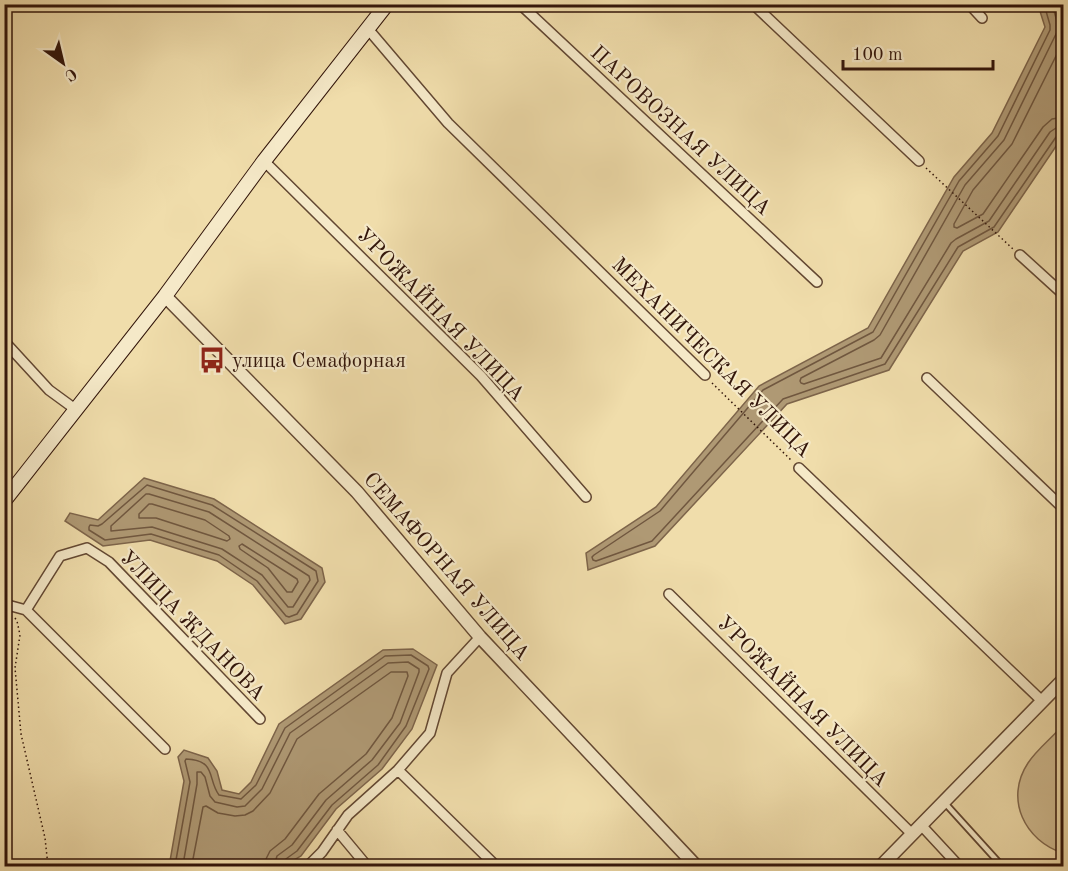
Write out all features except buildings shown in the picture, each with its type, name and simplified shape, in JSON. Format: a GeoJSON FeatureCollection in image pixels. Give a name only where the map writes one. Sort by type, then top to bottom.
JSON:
{"type":"FeatureCollection","features":[{"type":"Feature","properties":{"kind":"main road"},"geometry":{"type":"LineString","coordinates":[[4,501],[165,296],[264,161],[387,4]]}},
{"type":"Feature","properties":{"kind":"street","name":"ПАРОВОЗНАЯ УЛИЦА"},"geometry":{"type":"LineString","coordinates":[[520,4],[817,282]]}},
{"type":"Feature","properties":{"kind":"street"},"geometry":{"type":"LineString","coordinates":[[753,4],[919,161]]}},
{"type":"Feature","properties":{"kind":"street"},"geometry":{"type":"LineString","coordinates":[[969,4],[982,18]]}},
{"type":"Feature","properties":{"kind":"street","name":"МЕХАНИЧЕСКАЯ УЛИЦА"},"geometry":{"type":"LineString","coordinates":[[368,28],[448,123],[705,375]]}},
{"type":"Feature","properties":{"kind":"street","name":"УРОЖАЙНАЯ УЛИЦА"},"geometry":{"type":"LineString","coordinates":[[264,161],[481,376],[586,497]]}},
{"type":"Feature","properties":{"kind":"street"},"geometry":{"type":"LineString","coordinates":[[1020,255],[1064,295]]}},
{"type":"Feature","properties":{"kind":"street","name":"СЕМАФОРНАЯ УЛИЦА"},"geometry":{"type":"LineString","coordinates":[[165,296],[357,492],[480,637],[696,867]]}},
{"type":"Feature","properties":{"kind":"street"},"geometry":{"type":"LineString","coordinates":[[4,342],[49,390],[75,409]]}},
{"type":"Feature","properties":{"kind":"street"},"geometry":{"type":"LineString","coordinates":[[927,378],[1064,509]]}},
{"type":"Feature","properties":{"kind":"street","name":"МЕХАНИЧЕСКАЯ УЛИЦА"},"geometry":{"type":"LineString","coordinates":[[799,468],[1042,702]]}},
{"type":"Feature","properties":{"kind":"street","name":"УЛИЦА ЖДАНОВА"},"geometry":{"type":"LineString","coordinates":[[26,610],[60,556],[87,548],[109,562],[260,719]]}},
{"type":"Feature","properties":{"kind":"street","name":"УРОЖАЙНАЯ УЛИЦА"},"geometry":{"type":"LineString","coordinates":[[669,594],[917,830],[959,867]]}},
{"type":"Feature","properties":{"kind":"street"},"geometry":{"type":"LineString","coordinates":[[4,604],[26,610],[165,748]]}},
{"type":"Feature","properties":{"kind":"street"},"geometry":{"type":"LineString","coordinates":[[308,867],[322,852],[348,815],[398,770],[430,733],[447,673],[480,637]]}},
{"type":"Feature","properties":{"kind":"street"},"geometry":{"type":"LineString","coordinates":[[881,867],[1064,679]]}},
{"type":"Feature","properties":{"kind":"street"},"geometry":{"type":"LineString","coordinates":[[398,770],[496,867]]}},
{"type":"Feature","properties":{"kind":"street"},"geometry":{"type":"LineString","coordinates":[[337,830],[367,867]]}},
{"type":"Feature","properties":{"kind":"lane"},"geometry":{"type":"LineString","coordinates":[[944,802],[1002,867]]}},
{"type":"Feature","properties":{"kind":"path"},"geometry":{"type":"LineString","coordinates":[[919,161],[1020,255]]}},
{"type":"Feature","properties":{"kind":"path","name":"МЕХАНИЧЕСКАЯ УЛИЦА"},"geometry":{"type":"LineString","coordinates":[[705,375],[799,468]]}},
{"type":"Feature","properties":{"kind":"path"},"geometry":{"type":"LineString","coordinates":[[11,613],[17,621],[20,635],[15,668],[21,734],[45,838],[48,867]]}},
{"type":"Feature","properties":{"kind":"shaded area"},"geometry":{"type":"Polygon","coordinates":[[[1063,725],[1063,853],[1038,839],[1029,829],[1022,817],[1018,791],[1021,777],[1028,763],[1063,725]]]}},
{"type":"Feature","properties":{"kind":"water"},"geometry":{"type":"Polygon","coordinates":[[[1038,5],[1063,5],[1063,136],[998,232],[963,251],[889,370],[787,404],[655,546],[588,570],[586,553],[656,507],[759,386],[868,328],[954,177],[992,133],[1045,27],[1038,5]]]}},
{"type":"Feature","properties":{"kind":"water"},"geometry":{"type":"Polygon","coordinates":[[[144,478],[214,499],[322,568],[325,582],[301,619],[285,624],[253,585],[217,561],[150,540],[103,546],[65,521],[70,513],[98,520],[144,478]]]}},
{"type":"Feature","properties":{"kind":"water"},"geometry":{"type":"Polygon","coordinates":[[[413,649],[437,665],[412,729],[382,769],[336,809],[301,856],[284,866],[172,866],[170,861],[184,781],[178,757],[184,750],[208,758],[217,771],[222,790],[239,794],[251,782],[279,724],[383,650],[413,649]]]}},
{"type":"Feature","properties":{"kind":"place","name":"улица Семафорная"},"geometry":{"type":"Point","coordinates":[212,360]}}]}
